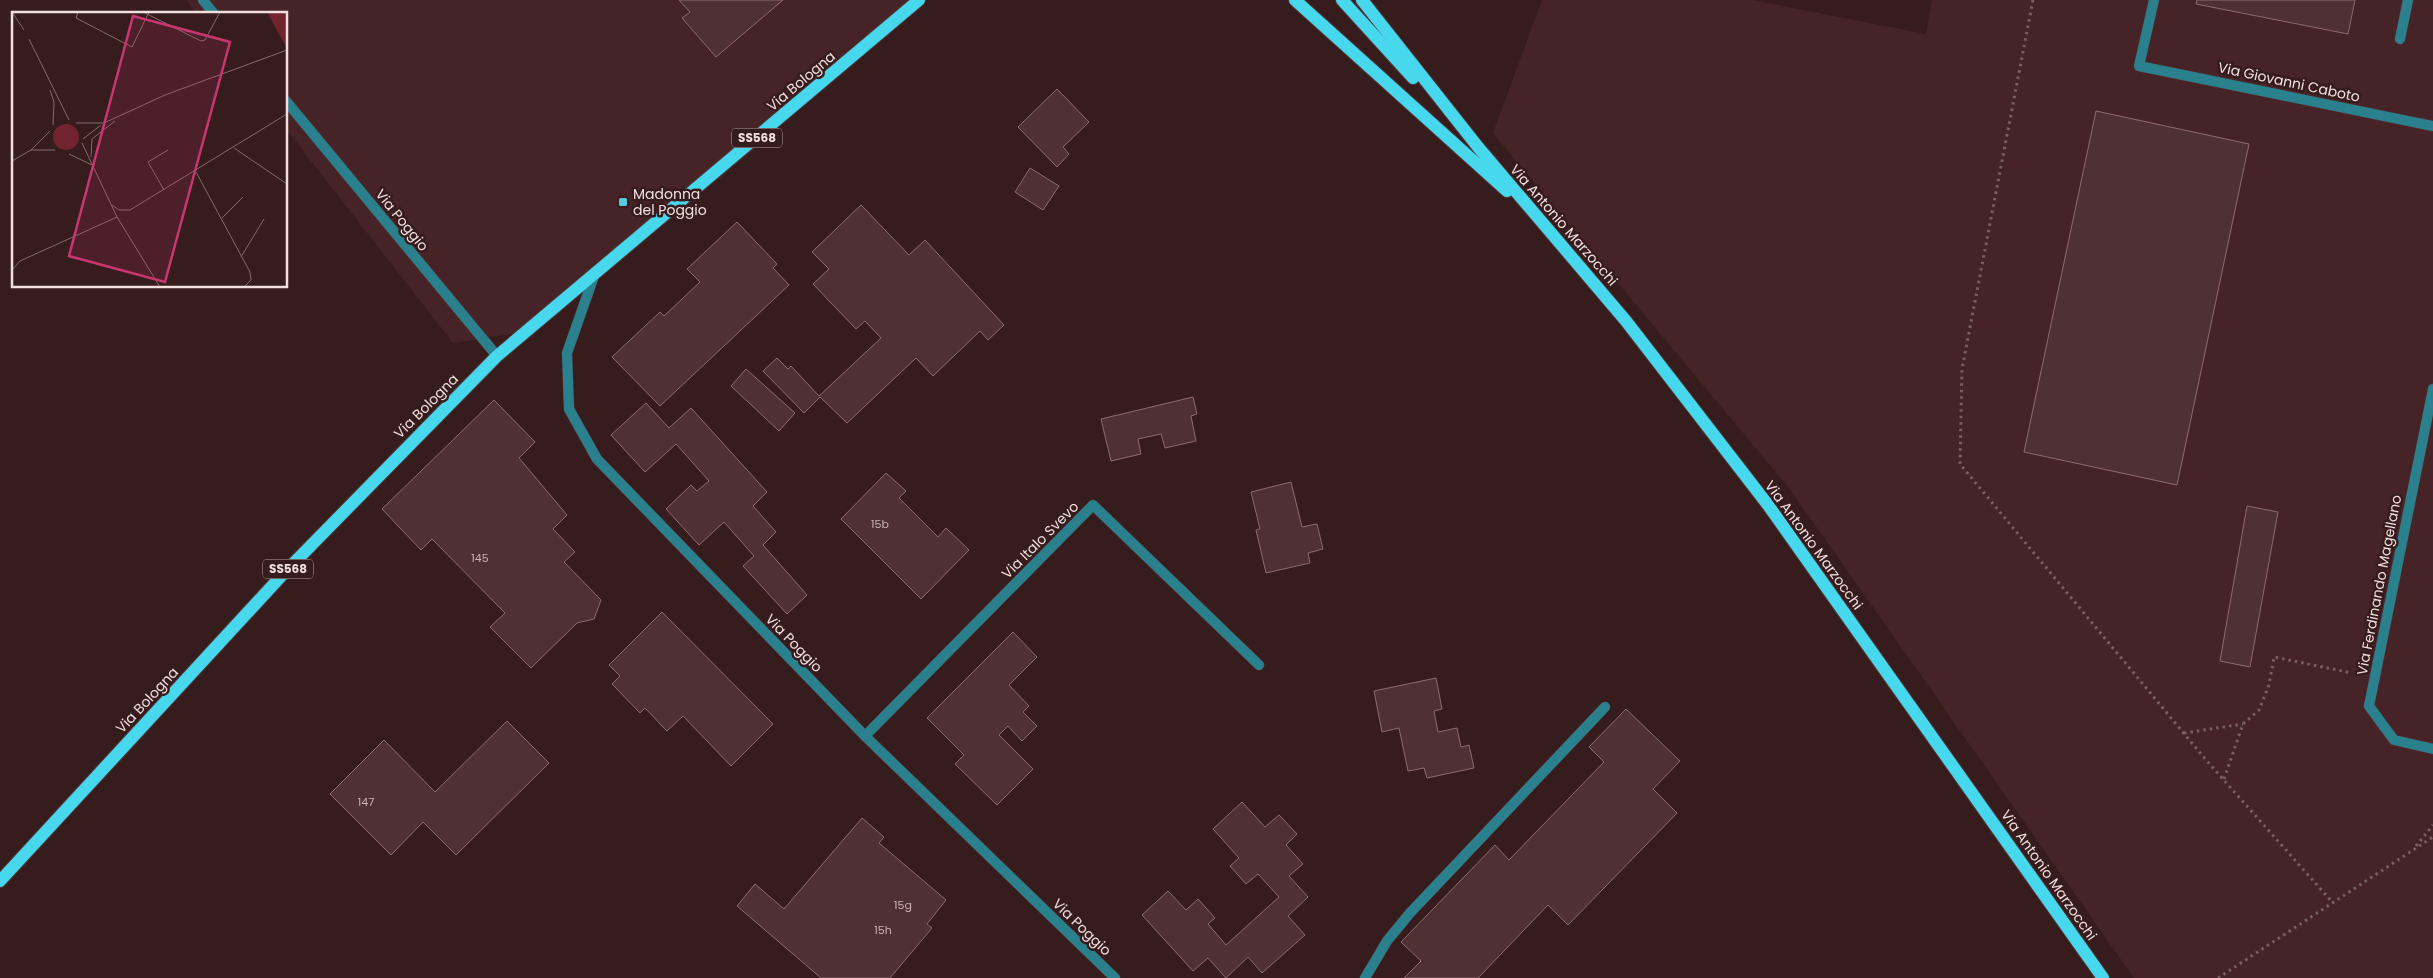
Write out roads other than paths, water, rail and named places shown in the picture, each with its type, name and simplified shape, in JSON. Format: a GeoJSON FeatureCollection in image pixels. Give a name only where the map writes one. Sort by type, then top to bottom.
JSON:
{"type":"FeatureCollection","features":[{"type":"Feature","properties":{"kind":"main road","name":"Via Bologna"},"geometry":{"type":"LineString","coordinates":[[0,881],[284,572],[497,356],[919,0]]}},
{"type":"Feature","properties":{"kind":"main road"},"geometry":{"type":"LineString","coordinates":[[1295,0],[1542,223]]}},
{"type":"Feature","properties":{"kind":"main road","name":"Via Antonio Marzocchi"},"geometry":{"type":"LineString","coordinates":[[1342,0],[1478,147]]}},
{"type":"Feature","properties":{"kind":"main road","name":"Via Antonio Marzocchi"},"geometry":{"type":"LineString","coordinates":[[1362,0],[1478,147],[1626,321],[1768,505],[2104,978]]}},
{"type":"Feature","properties":{"kind":"street"},"geometry":{"type":"LineString","coordinates":[[203,0],[212,12]]}},
{"type":"Feature","properties":{"kind":"street","name":"Via Giovanni Caboto"},"geometry":{"type":"LineString","coordinates":[[2154,0],[2139,66],[2433,126]]}},
{"type":"Feature","properties":{"kind":"street"},"geometry":{"type":"LineString","coordinates":[[2400,39],[2408,0]]}},
{"type":"Feature","properties":{"kind":"street","name":"Via Poggio"},"geometry":{"type":"LineString","coordinates":[[288,103],[497,356]]}},
{"type":"Feature","properties":{"kind":"street","name":"Via Poggio"},"geometry":{"type":"LineString","coordinates":[[594,276],[567,353],[569,409],[597,459],[865,736],[1115,978]]}},
{"type":"Feature","properties":{"kind":"street","name":"Via Ferdinando Magellano"},"geometry":{"type":"LineString","coordinates":[[2433,389],[2369,706],[2394,740],[2433,749]]}},
{"type":"Feature","properties":{"kind":"street","name":"Via Italo Svevo"},"geometry":{"type":"LineString","coordinates":[[865,736],[1093,505],[1259,665]]}},
{"type":"Feature","properties":{"kind":"street"},"geometry":{"type":"LineString","coordinates":[[1365,978],[1387,941],[1410,913],[1606,707]]}},
{"type":"Feature","properties":{"kind":"place","name":"Madonna del Poggio"},"geometry":{"type":"Point","coordinates":[623,202]}}]}
